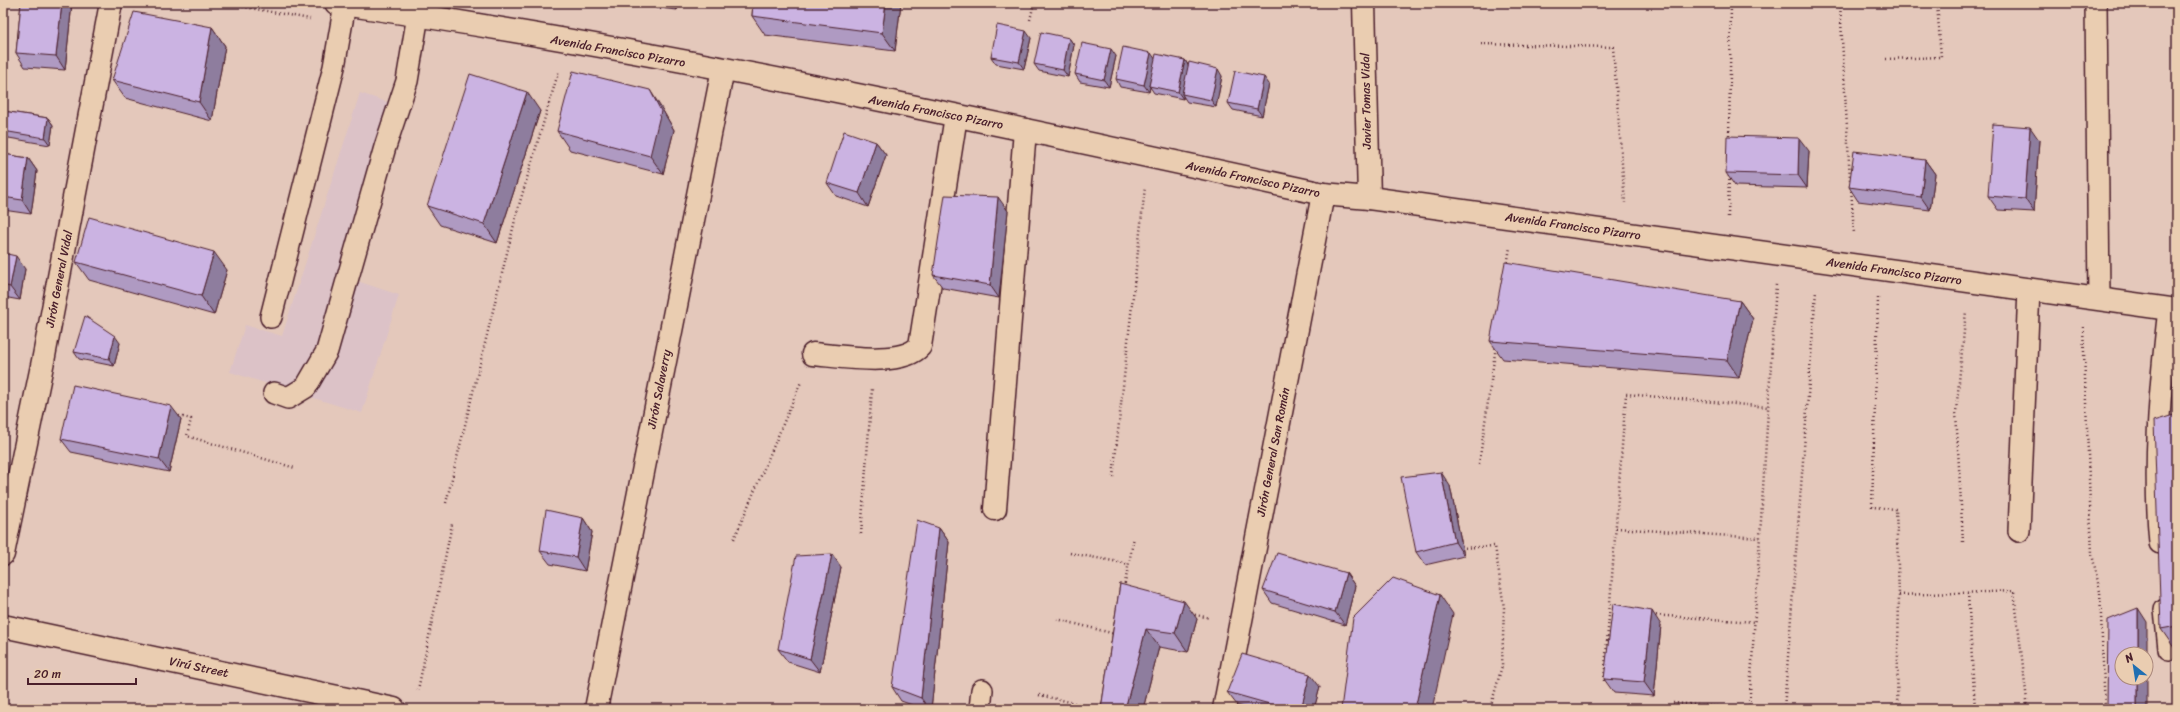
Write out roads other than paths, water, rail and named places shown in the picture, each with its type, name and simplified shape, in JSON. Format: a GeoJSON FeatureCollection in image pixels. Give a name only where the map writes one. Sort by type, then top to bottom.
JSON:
{"type":"FeatureCollection","features":[{"type":"Feature","properties":{"kind":"street","name":"Jirón General Vidal"},"geometry":{"type":"LineString","coordinates":[[3,554],[44,356],[111,3]]}},
{"type":"Feature","properties":{"kind":"street","name":"Javier Tomas Vidal"},"geometry":{"type":"LineString","coordinates":[[1364,3],[1369,198]]}},
{"type":"Feature","properties":{"kind":"street","name":"Avenida Francisco Pizarro"},"geometry":{"type":"LineString","coordinates":[[340,4],[417,9],[570,42],[723,69],[1025,130],[1323,194],[1369,198],[2173,309]]}},
{"type":"Feature","properties":{"kind":"street","name":"Jirón Salaverry"},"geometry":{"type":"LineString","coordinates":[[596,709],[723,69]]}},
{"type":"Feature","properties":{"kind":"street"},"geometry":{"type":"LineString","coordinates":[[812,354],[874,360],[915,352],[920,346],[956,116]]}},
{"type":"Feature","properties":{"kind":"street"},"geometry":{"type":"LineString","coordinates":[[995,509],[1025,130]]}},
{"type":"Feature","properties":{"kind":"street","name":"Jirón General San Román"},"geometry":{"type":"LineString","coordinates":[[1224,709],[1323,194]]}},
{"type":"Feature","properties":{"kind":"street","name":"Virú Street"},"geometry":{"type":"LineString","coordinates":[[3,626],[394,709]]}},
{"type":"Feature","properties":{"kind":"lane"},"geometry":{"type":"LineString","coordinates":[[2090,298],[2096,3]]}},
{"type":"Feature","properties":{"kind":"lane"},"geometry":{"type":"LineString","coordinates":[[270,317],[334,67],[340,4]]}},
{"type":"Feature","properties":{"kind":"lane"},"geometry":{"type":"LineString","coordinates":[[274,393],[288,398],[306,388],[327,351],[385,147],[407,81],[417,9]]}},
{"type":"Feature","properties":{"kind":"lane"},"geometry":{"type":"LineString","coordinates":[[2019,531],[2029,289]]}},
{"type":"Feature","properties":{"kind":"lane"},"geometry":{"type":"LineString","coordinates":[[2162,566],[2156,497],[2156,446],[2173,309]]}},
{"type":"Feature","properties":{"kind":"lane"},"geometry":{"type":"LineString","coordinates":[[2164,588],[2169,649]]}}]}
